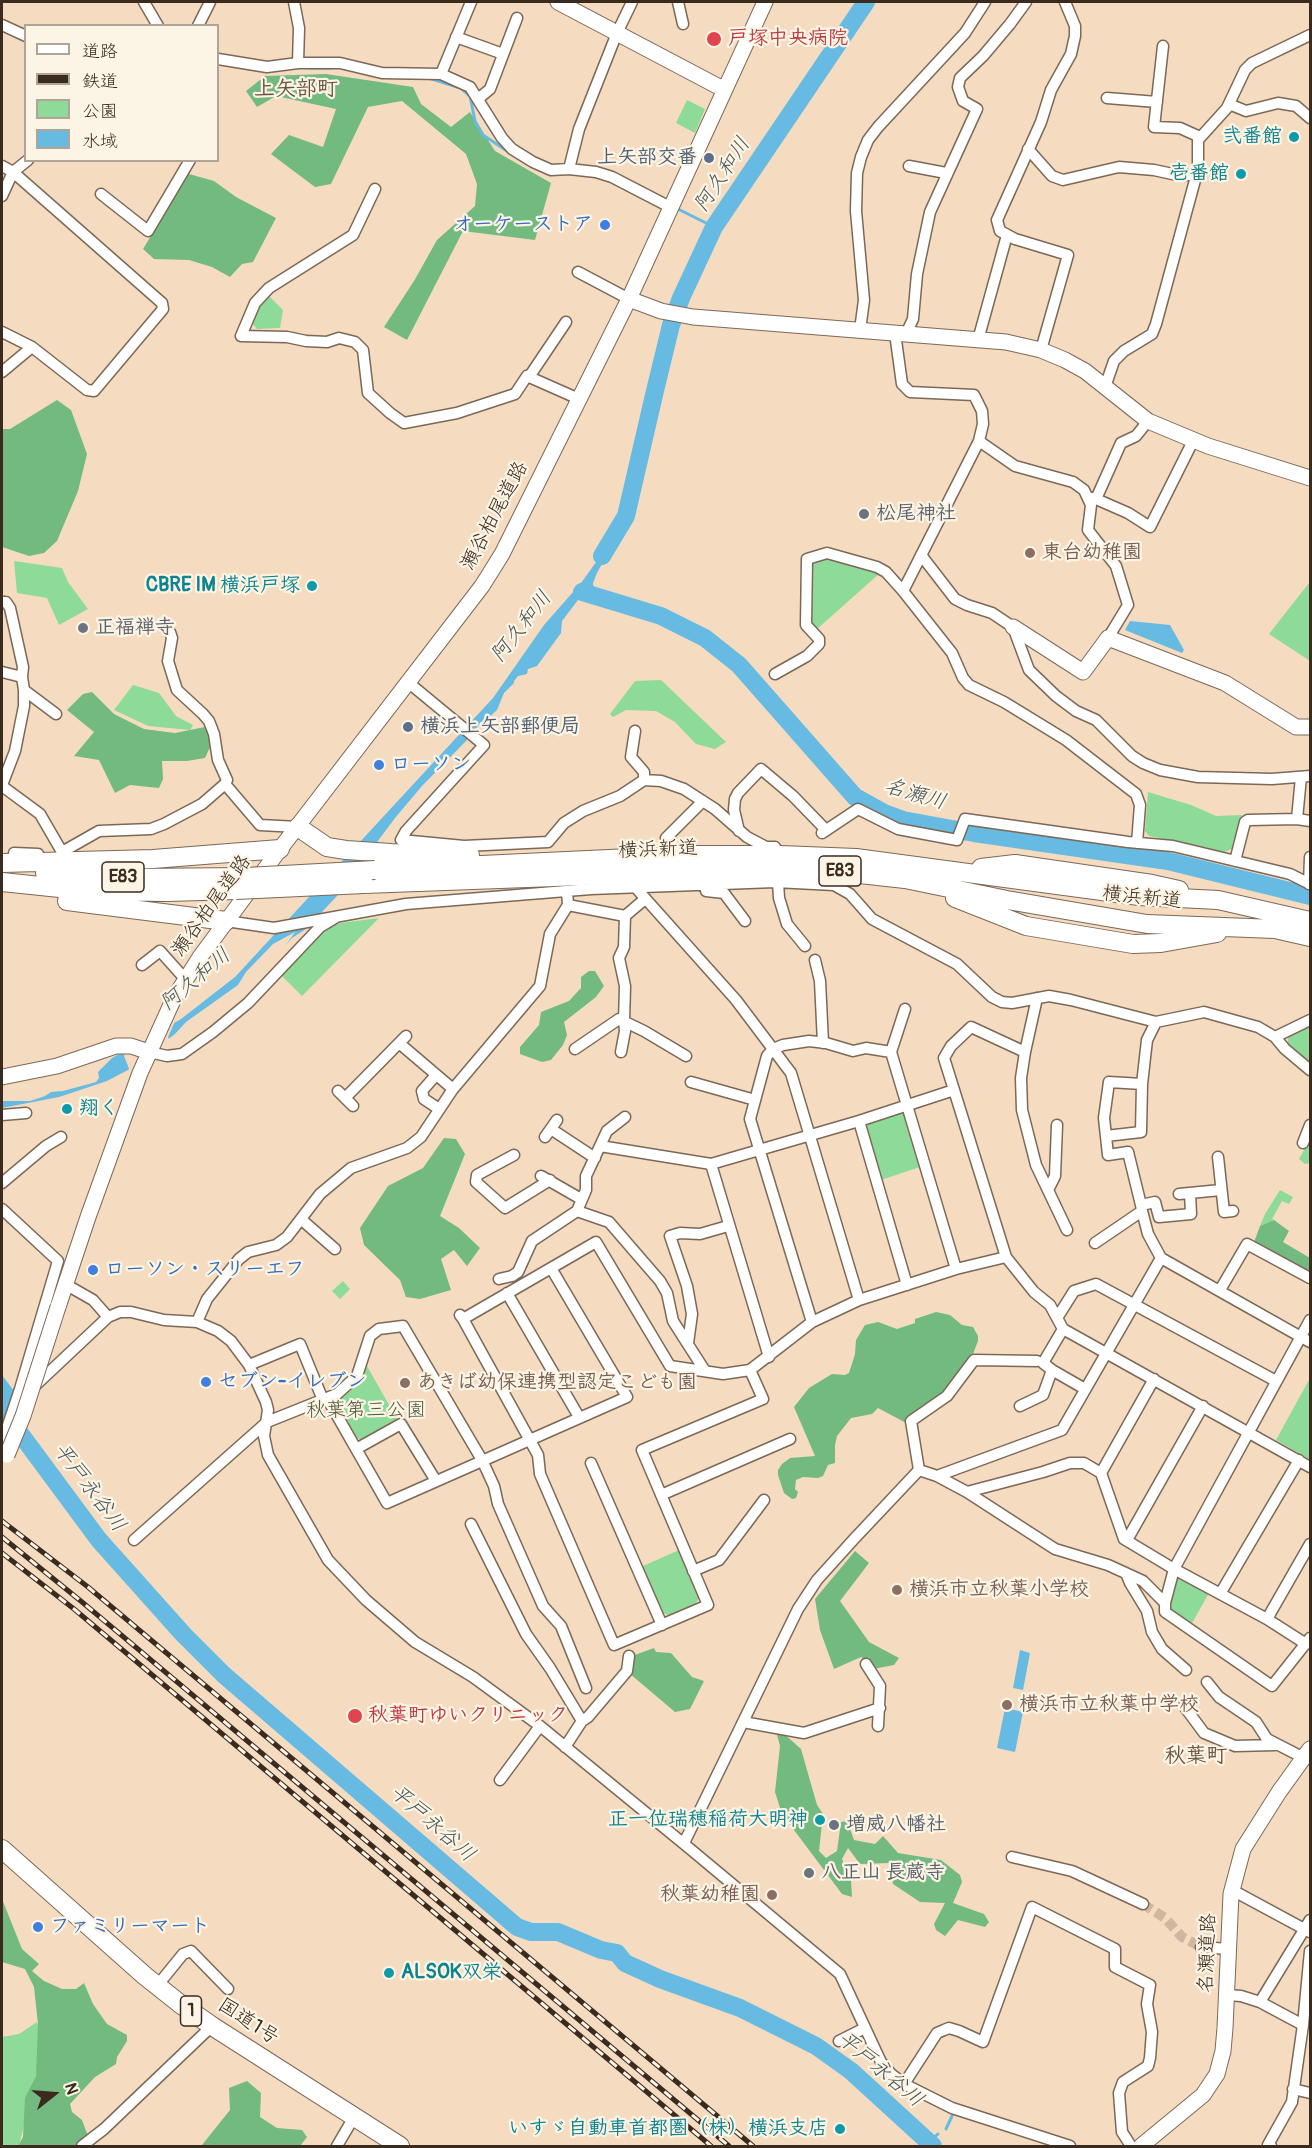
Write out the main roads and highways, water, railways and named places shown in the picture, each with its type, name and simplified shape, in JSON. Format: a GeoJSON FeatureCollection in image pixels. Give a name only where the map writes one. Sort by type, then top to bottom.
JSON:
{"type":"FeatureCollection","features":[{"type":"Feature","properties":{"kind":"highway"},"geometry":{"type":"LineString","coordinates":[[298,827],[327,847],[346,850],[391,854],[581,860]]}},
{"type":"Feature","properties":{"kind":"highway"},"geometry":{"type":"LineString","coordinates":[[773,851],[798,847]]}},
{"type":"Feature","properties":{"kind":"highway"},"geometry":{"type":"LineString","coordinates":[[8,858],[153,859],[280,849]]}},
{"type":"Feature","properties":{"kind":"highway","name":"横浜新道"},"geometry":{"type":"LineString","coordinates":[[369,877],[581,860],[773,851],[856,858],[1139,896],[1218,900],[1311,921]]}},
{"type":"Feature","properties":{"kind":"highway","name":"横浜新道"},"geometry":{"type":"LineString","coordinates":[[2,868],[241,883]]}},
{"type":"Feature","properties":{"kind":"highway","name":"横浜新道"},"geometry":{"type":"LineString","coordinates":[[2,883],[89,891],[168,892],[241,883],[369,877],[772,869],[833,871],[905,879],[1007,900],[1147,924],[1275,929],[1311,937]]}},
{"type":"Feature","properties":{"kind":"highway"},"geometry":{"type":"LineString","coordinates":[[2,883],[32,896],[226,921]]}},
{"type":"Feature","properties":{"kind":"highway","name":"国道1号"},"geometry":{"type":"LineString","coordinates":[[2,1849],[157,1986],[212,2026],[400,2146]]}},
{"type":"Feature","properties":{"kind":"water"},"geometry":{"type":"Polygon","coordinates":[[[627,519],[593,583],[594,592],[610,598],[583,597],[578,600],[562,621],[561,633],[537,666],[528,669],[527,674],[518,676],[504,693],[497,710],[481,722],[466,741],[422,786],[337,896],[306,929],[286,945],[295,932],[273,944],[246,972],[238,985],[186,1022],[175,1034],[128,1070],[107,1081],[59,1097],[2,1108],[2,1101],[30,1101],[51,1092],[96,1082],[99,1078],[98,1072],[112,1058],[181,1019],[235,977],[493,698],[544,625],[581,583],[627,519]]]}},
{"type":"Feature","properties":{"kind":"water"},"geometry":{"type":"Polygon","coordinates":[[[1130,621],[1170,625],[1184,650],[1182,653],[1125,630],[1130,621]]]}},
{"type":"Feature","properties":{"kind":"water"},"geometry":{"type":"Polygon","coordinates":[[[2,1375],[14,1391],[6,1419],[2,1414],[2,1375]]]}},
{"type":"Feature","properties":{"kind":"water"},"geometry":{"type":"Polygon","coordinates":[[[1020,1650],[1030,1653],[1023,1690],[1013,1688],[1020,1650]]]}},
{"type":"Feature","properties":{"kind":"water"},"geometry":{"type":"Polygon","coordinates":[[[1005,1708],[1023,1712],[1015,1752],[997,1748],[1005,1708]]]}},
{"type":"Feature","properties":{"kind":"waterway","name":"阿久和川"},"geometry":{"type":"LineString","coordinates":[[602,556],[626,516],[671,325],[714,227],[866,2]]}},
{"type":"Feature","properties":{"kind":"waterway"},"geometry":{"type":"LineString","coordinates":[[237,67],[257,70]]}},
{"type":"Feature","properties":{"kind":"waterway"},"geometry":{"type":"LineString","coordinates":[[311,68],[331,68]]}},
{"type":"Feature","properties":{"kind":"waterway"},"geometry":{"type":"LineString","coordinates":[[429,78],[457,87]]}},
{"type":"Feature","properties":{"kind":"waterway"},"geometry":{"type":"LineString","coordinates":[[463,90],[470,96],[475,121],[483,135],[507,151]]}},
{"type":"Feature","properties":{"kind":"waterway"},"geometry":{"type":"LineString","coordinates":[[676,208],[714,227]]}},
{"type":"Feature","properties":{"kind":"waterway","name":"名瀬川"},"geometry":{"type":"LineString","coordinates":[[582,592],[661,616],[705,638],[739,665],[855,797],[884,813],[903,820],[974,833],[1168,861],[1310,896]]}},
{"type":"Feature","properties":{"kind":"waterway","name":"平戸永谷川"},"geometry":{"type":"LineString","coordinates":[[2,1398],[5,1413],[99,1540],[183,1634],[224,1675],[517,1927],[531,1932],[558,1932],[601,1950],[617,1953],[625,1963],[660,1979],[740,2008],[816,2046],[851,2071],[933,2146]]}},
{"type":"Feature","properties":{"kind":"waterway"},"geometry":{"type":"LineString","coordinates":[[946,2129],[952,2116]]}},
{"type":"Feature","properties":{"kind":"waterway"},"geometry":{"type":"LineString","coordinates":[[929,2142],[938,2134]]}},
{"type":"Feature","properties":{"kind":"tunnel"},"geometry":{"type":"LineString","coordinates":[[1143,1904],[1165,1918],[1182,1937],[1201,1947]]}},
{"type":"Feature","properties":{"kind":"railway"},"geometry":{"type":"LineString","coordinates":[[2,1521],[88,1587],[753,2146]]}},
{"type":"Feature","properties":{"kind":"railway"},"geometry":{"type":"LineString","coordinates":[[2,1537],[729,2146]]}},
{"type":"Feature","properties":{"kind":"railway"},"geometry":{"type":"LineString","coordinates":[[2,1553],[74,1609],[711,2146]]}},
{"type":"Feature","properties":{"kind":"place","name":"戸塚中央病院"},"geometry":{"type":"Point","coordinates":[714,39]}},
{"type":"Feature","properties":{"kind":"place","name":"弐番館"},"geometry":{"type":"Point","coordinates":[1294,137]}},
{"type":"Feature","properties":{"kind":"place","name":"上矢部交番"},"geometry":{"type":"Point","coordinates":[709,158]}},
{"type":"Feature","properties":{"kind":"place","name":"壱番館"},"geometry":{"type":"Point","coordinates":[1241,174]}},
{"type":"Feature","properties":{"kind":"place","name":"オーケーストア"},"geometry":{"type":"Point","coordinates":[605,225]}},
{"type":"Feature","properties":{"kind":"place","name":"松尾神社"},"geometry":{"type":"Point","coordinates":[864,514]}},
{"type":"Feature","properties":{"kind":"place","name":"東台幼稚園"},"geometry":{"type":"Point","coordinates":[1030,553]}},
{"type":"Feature","properties":{"kind":"place","name":"CBRE IM 横浜戸塚"},"geometry":{"type":"Point","coordinates":[312,586]}},
{"type":"Feature","properties":{"kind":"place","name":"正福禅寺"},"geometry":{"type":"Point","coordinates":[83,628]}},
{"type":"Feature","properties":{"kind":"place","name":"横浜上矢部郵便局"},"geometry":{"type":"Point","coordinates":[408,727]}},
{"type":"Feature","properties":{"kind":"place","name":"ローソン"},"geometry":{"type":"Point","coordinates":[379,765]}},
{"type":"Feature","properties":{"kind":"place","name":"翔く"},"geometry":{"type":"Point","coordinates":[67,1109]}},
{"type":"Feature","properties":{"kind":"place","name":"ローソン・スリーエフ"},"geometry":{"type":"Point","coordinates":[93,1270]}},
{"type":"Feature","properties":{"kind":"place","name":"セブン-イレブン"},"geometry":{"type":"Point","coordinates":[206,1382]}},
{"type":"Feature","properties":{"kind":"place","name":"あきば幼保連携型認定こども園"},"geometry":{"type":"Point","coordinates":[405,1383]}},
{"type":"Feature","properties":{"kind":"place","name":"横浜市立秋葉小学校"},"geometry":{"type":"Point","coordinates":[897,1590]}},
{"type":"Feature","properties":{"kind":"place","name":"横浜市立秋葉中学校"},"geometry":{"type":"Point","coordinates":[1007,1705]}},
{"type":"Feature","properties":{"kind":"place","name":"秋葉町ゆいクリニック"},"geometry":{"type":"Point","coordinates":[355,1716]}},
{"type":"Feature","properties":{"kind":"place","name":"正一位瑞穂稲荷大明神"},"geometry":{"type":"Point","coordinates":[820,1820]}},
{"type":"Feature","properties":{"kind":"place","name":"増威八幡社"},"geometry":{"type":"Point","coordinates":[834,1825]}},
{"type":"Feature","properties":{"kind":"place","name":"八正山 長蔵寺"},"geometry":{"type":"Point","coordinates":[809,1873]}},
{"type":"Feature","properties":{"kind":"place","name":"秋葉幼稚園"},"geometry":{"type":"Point","coordinates":[772,1895]}},
{"type":"Feature","properties":{"kind":"place","name":"ファミリーマート"},"geometry":{"type":"Point","coordinates":[38,1927]}},
{"type":"Feature","properties":{"kind":"place","name":"ALSOK双栄"},"geometry":{"type":"Point","coordinates":[389,1973]}},
{"type":"Feature","properties":{"kind":"place","name":"いすゞ自動車首都圏（株）横浜支店"},"geometry":{"type":"Point","coordinates":[840,2129]}},
{"type":"Feature","properties":{"kind":"district","name":"上矢部町"},"geometry":{"type":"Point","coordinates":[296,90]}},
{"type":"Feature","properties":{"kind":"district","name":"秋葉町"},"geometry":{"type":"Point","coordinates":[1196,1757]}},
{"type":"Feature","properties":{"kind":"park label","name":"秋葉第三公園"},"geometry":{"type":"Point","coordinates":[366,1411]}}]}
